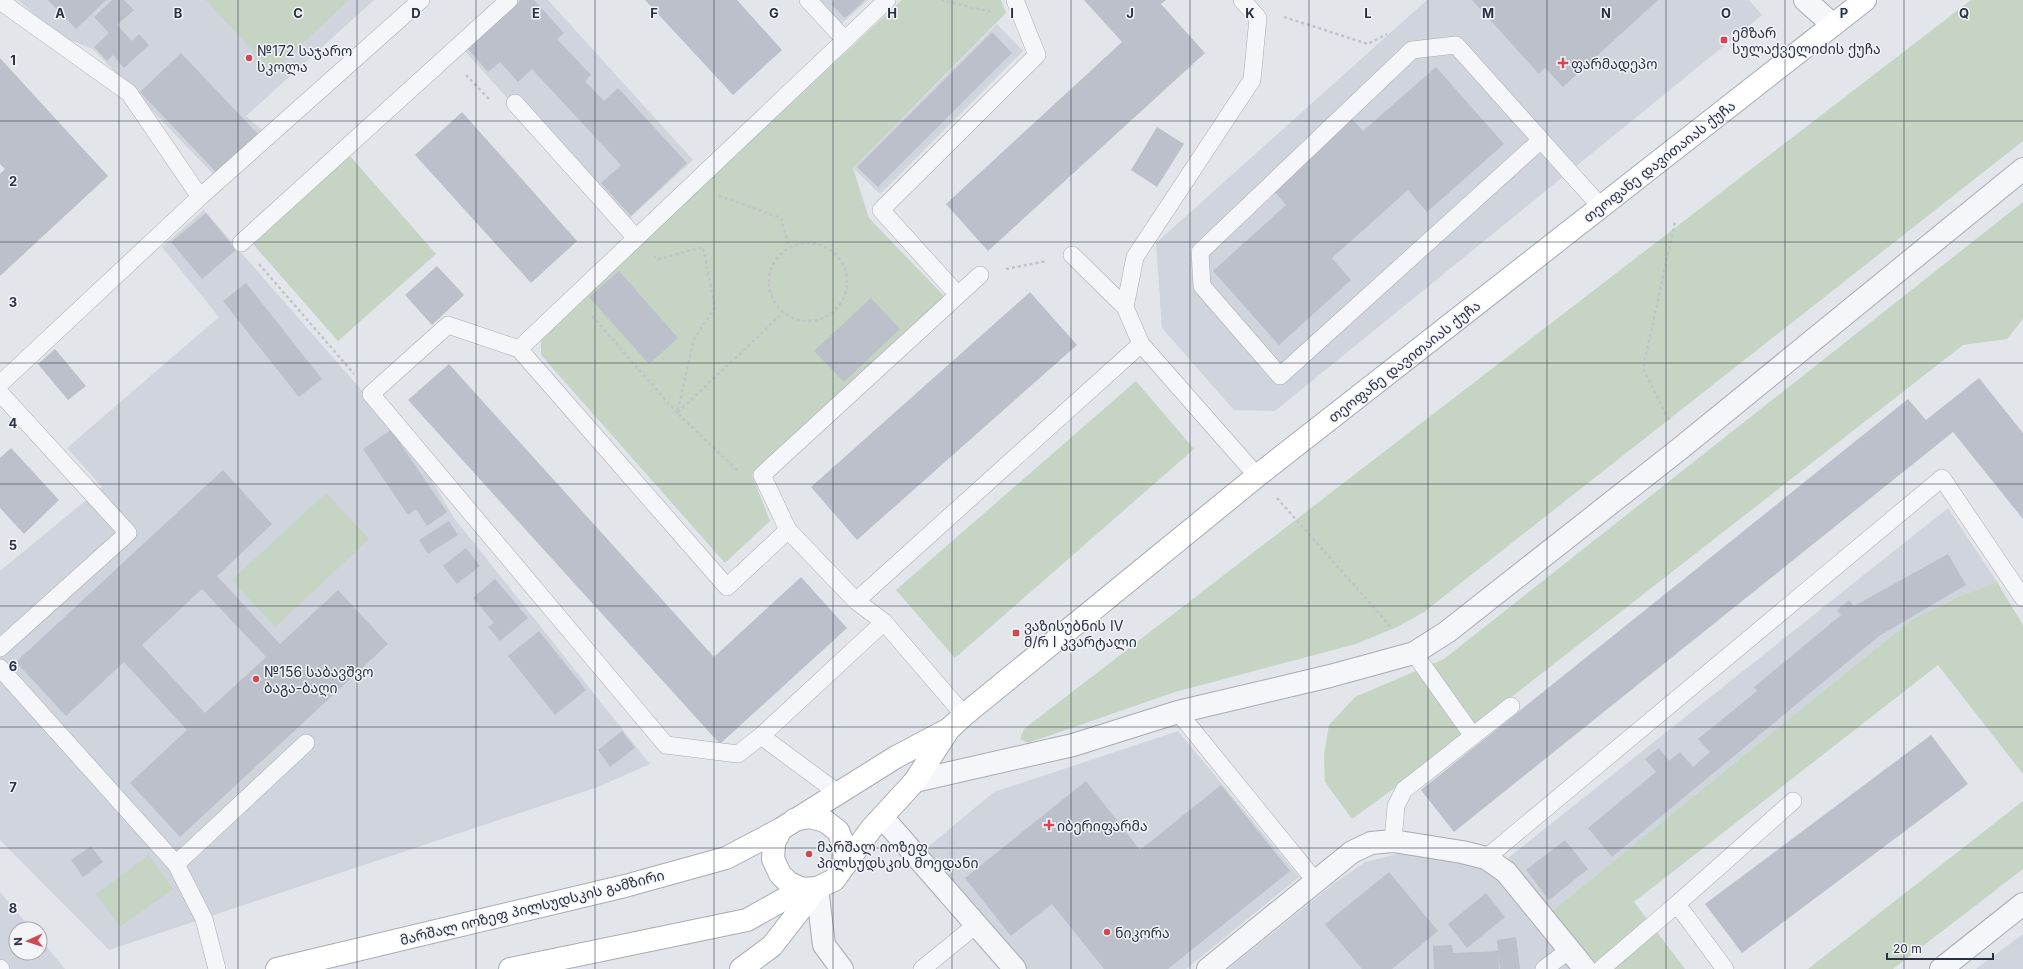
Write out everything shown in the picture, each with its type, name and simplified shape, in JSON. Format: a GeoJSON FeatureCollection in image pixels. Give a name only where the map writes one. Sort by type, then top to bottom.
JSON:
{"type":"FeatureCollection","features":[{"type":"Feature","properties":{"kind":"main road","name":"თეოფანე დავითაიას ქუჩა"},"geometry":{"type":"LineString","coordinates":[[788,825],[896,757],[957,722],[1257,476],[1865,0]]}},
{"type":"Feature","properties":{"kind":"main road","name":"თეოფანე დავითაიას ქუჩა"},"geometry":{"type":"LineString","coordinates":[[843,865],[871,829],[883,818],[915,781],[957,722]]}},
{"type":"Feature","properties":{"kind":"main road"},"geometry":{"type":"LineString","coordinates":[[510,969],[747,920],[810,888],[834,880],[843,865],[844,846],[838,831],[825,821],[810,817],[788,825],[774,843],[773,859],[780,874],[790,883],[810,888]]}},
{"type":"Feature","properties":{"kind":"main road","name":"მარშალ იოზეფ პილსუდსკის გამზირი"},"geometry":{"type":"LineString","coordinates":[[277,969],[633,884],[726,858],[788,825]]}},
{"type":"Feature","properties":{"kind":"main road"},"geometry":{"type":"LineString","coordinates":[[741,969],[772,946],[810,888]]}},
{"type":"Feature","properties":{"kind":"street"},"geometry":{"type":"LineString","coordinates":[[1805,0],[1833,25]]}},
{"type":"Feature","properties":{"kind":"street"},"geometry":{"type":"LineString","coordinates":[[915,781],[1073,745],[1178,712],[1330,676],[1414,653],[1446,632],[1682,447],[2023,169]]}},
{"type":"Feature","properties":{"kind":"street"},"geometry":{"type":"LineString","coordinates":[[883,818],[1015,969]]}},
{"type":"Feature","properties":{"kind":"street"},"geometry":{"type":"LineString","coordinates":[[1208,969],[1352,852],[1371,843],[1393,842],[1462,852],[1486,858],[1506,872],[1585,969]]}},
{"type":"Feature","properties":{"kind":"street"},"geometry":{"type":"LineString","coordinates":[[810,888],[824,945],[842,969]]}},
{"type":"Feature","properties":{"kind":"street"},"geometry":{"type":"LineString","coordinates":[[1940,969],[2023,904]]}},
{"type":"Feature","properties":{"kind":"lane"},"geometry":{"type":"LineString","coordinates":[[0,384],[200,197],[422,0]]}},
{"type":"Feature","properties":{"kind":"lane"},"geometry":{"type":"LineString","coordinates":[[241,243],[509,0]]}},
{"type":"Feature","properties":{"kind":"lane"},"geometry":{"type":"LineString","coordinates":[[808,0],[845,40]]}},
{"type":"Feature","properties":{"kind":"lane"},"geometry":{"type":"LineString","coordinates":[[519,349],[887,0]]}},
{"type":"Feature","properties":{"kind":"lane"},"geometry":{"type":"LineString","coordinates":[[1125,307],[1135,257],[1252,80],[1258,18],[1242,0]]}},
{"type":"Feature","properties":{"kind":"lane"},"geometry":{"type":"LineString","coordinates":[[0,1],[129,93],[200,197]]}},
{"type":"Feature","properties":{"kind":"lane"},"geometry":{"type":"LineString","coordinates":[[958,295],[881,210],[1037,55],[1016,3]]}},
{"type":"Feature","properties":{"kind":"lane"},"geometry":{"type":"LineString","coordinates":[[1541,140],[1280,376],[1202,286],[1200,252],[1412,50],[1456,45],[1601,207]]}},
{"type":"Feature","properties":{"kind":"lane"},"geometry":{"type":"LineString","coordinates":[[515,103],[636,238]]}},
{"type":"Feature","properties":{"kind":"lane"},"geometry":{"type":"LineString","coordinates":[[1072,255],[1125,307],[1142,344],[1257,476]]}},
{"type":"Feature","properties":{"kind":"lane"},"geometry":{"type":"LineString","coordinates":[[957,722],[884,622],[856,602],[788,530],[762,475],[980,275]]}},
{"type":"Feature","properties":{"kind":"lane"},"geometry":{"type":"LineString","coordinates":[[788,530],[727,587],[519,349],[448,325],[371,394],[666,745],[738,754],[760,736],[884,622]]}},
{"type":"Feature","properties":{"kind":"lane"},"geometry":{"type":"LineString","coordinates":[[856,602],[1142,344]]}},
{"type":"Feature","properties":{"kind":"lane"},"geometry":{"type":"LineString","coordinates":[[0,393],[128,533],[0,648]]}},
{"type":"Feature","properties":{"kind":"lane"},"geometry":{"type":"LineString","coordinates":[[1486,858],[1942,478],[2023,598]]}},
{"type":"Feature","properties":{"kind":"lane"},"geometry":{"type":"LineString","coordinates":[[1414,653],[1473,736]]}},
{"type":"Feature","properties":{"kind":"lane"},"geometry":{"type":"LineString","coordinates":[[0,668],[176,864],[204,919],[217,969]]}},
{"type":"Feature","properties":{"kind":"lane"},"geometry":{"type":"LineString","coordinates":[[1393,842],[1396,806],[1404,790],[1511,706]]}},
{"type":"Feature","properties":{"kind":"lane"},"geometry":{"type":"LineString","coordinates":[[1178,712],[1316,882]]}},
{"type":"Feature","properties":{"kind":"lane"},"geometry":{"type":"LineString","coordinates":[[760,736],[838,793]]}},
{"type":"Feature","properties":{"kind":"lane"},"geometry":{"type":"LineString","coordinates":[[176,864],[306,743]]}},
{"type":"Feature","properties":{"kind":"lane"},"geometry":{"type":"LineString","coordinates":[[1601,969],[1678,904],[1793,801]]}},
{"type":"Feature","properties":{"kind":"lane"},"geometry":{"type":"LineString","coordinates":[[1678,904],[1725,969]]}},
{"type":"Feature","properties":{"kind":"lane"},"geometry":{"type":"LineString","coordinates":[[922,969],[976,925]]}},
{"type":"Feature","properties":{"kind":"lane"},"geometry":{"type":"LineString","coordinates":[[1544,969],[1569,950]]}},
{"type":"Feature","properties":{"kind":"path"},"geometry":{"type":"LineString","coordinates":[[940,0],[989,12],[1016,3]]}},
{"type":"Feature","properties":{"kind":"path"},"geometry":{"type":"LineString","coordinates":[[1281,16],[1368,44],[1393,30]]}},
{"type":"Feature","properties":{"kind":"path"},"geometry":{"type":"LineString","coordinates":[[448,56],[494,104],[515,103]]}},
{"type":"Feature","properties":{"kind":"path"},"geometry":{"type":"LineString","coordinates":[[691,186],[781,218],[789,247]]}},
{"type":"Feature","properties":{"kind":"path"},"geometry":{"type":"LineString","coordinates":[[1675,222],[1643,368],[1682,447]]}},
{"type":"Feature","properties":{"kind":"path"},"geometry":{"type":"LineString","coordinates":[[636,238],[659,259],[703,247],[715,308],[694,339],[677,413]]}},
{"type":"Feature","properties":{"kind":"path"},"geometry":{"type":"LineString","coordinates":[[241,243],[371,394]]}},
{"type":"Feature","properties":{"kind":"path"},"geometry":{"type":"LineString","coordinates":[[801,243],[814,243],[826,247],[837,256],[844,266],[846,273],[846,292],[841,304],[832,313],[820,320],[807,322],[795,319],[783,313],[774,304],[769,291],[768,279],[771,266],[778,255],[789,247],[801,243]]}},
{"type":"Feature","properties":{"kind":"path"},"geometry":{"type":"LineString","coordinates":[[980,275],[1072,255]]}},
{"type":"Feature","properties":{"kind":"path"},"geometry":{"type":"LineString","coordinates":[[574,297],[677,413],[747,480],[762,475]]}},
{"type":"Feature","properties":{"kind":"path"},"geometry":{"type":"LineString","coordinates":[[677,413],[783,313]]}},
{"type":"Feature","properties":{"kind":"path"},"geometry":{"type":"LineString","coordinates":[[1257,476],[1414,653]]}},
{"type":"Feature","properties":{"kind":"shaded area"},"geometry":{"type":"Polygon","coordinates":[[[18,0],[374,0],[246,116],[264,132],[216,177],[93,49],[60,36],[18,0]]]}},
{"type":"Feature","properties":{"kind":"shaded area"},"geometry":{"type":"Polygon","coordinates":[[[515,0],[548,0],[693,160],[622,225],[462,48],[515,0]]]}},
{"type":"Feature","properties":{"kind":"shaded area"},"geometry":{"type":"Polygon","coordinates":[[[820,0],[868,0],[841,24],[820,0]]]}},
{"type":"Feature","properties":{"kind":"shaded area"},"geometry":{"type":"Polygon","coordinates":[[[1427,0],[1749,0],[1762,15],[1275,411],[1234,410],[1162,328],[1156,243],[1427,0]]]}},
{"type":"Feature","properties":{"kind":"shaded area"},"geometry":{"type":"Polygon","coordinates":[[[997,24],[1023,51],[880,194],[853,168],[997,24]]]}},
{"type":"Feature","properties":{"kind":"shaded area","name":"№156 საბავშვო ბაგა-ბაღი"},"geometry":{"type":"Polygon","coordinates":[[[204,210],[413,449],[454,518],[650,764],[598,787],[109,950],[0,840],[0,571],[102,487],[67,448],[219,317],[162,247],[204,210]]]}},
{"type":"Feature","properties":{"kind":"shaded area"},"geometry":{"type":"Polygon","coordinates":[[[1948,508],[1997,582],[1958,597],[1911,620],[1552,911],[1508,858],[1948,508]]]}},
{"type":"Feature","properties":{"kind":"shaded area"},"geometry":{"type":"Polygon","coordinates":[[[1178,731],[1299,877],[1186,969],[1025,969],[923,851],[994,792],[1178,731]]]}},
{"type":"Feature","properties":{"kind":"shaded area"},"geometry":{"type":"Polygon","coordinates":[[[1401,853],[1482,864],[1500,881],[1573,969],[1228,969],[1336,882],[1365,862],[1401,853]]]}},
{"type":"Feature","properties":{"kind":"shaded area"},"geometry":{"type":"Polygon","coordinates":[[[0,892],[24,921],[8,921],[8,961],[48,961],[48,949],[65,969],[0,969],[0,892]]]}},
{"type":"Feature","properties":{"kind":"shaded area"},"geometry":{"type":"Polygon","coordinates":[[[2023,934],[2023,969],[1976,969],[2023,934]]]}},
{"type":"Feature","properties":{"kind":"green space"},"geometry":{"type":"Polygon","coordinates":[[[206,0],[349,0],[272,72],[206,0]]]}},
{"type":"Feature","properties":{"kind":"green space"},"geometry":{"type":"Polygon","coordinates":[[[902,0],[1001,0],[1006,13],[853,168],[869,218],[944,296],[752,475],[770,521],[725,563],[541,355],[541,335],[902,0]]]}},
{"type":"Feature","properties":{"kind":"green space"},"geometry":{"type":"Polygon","coordinates":[[[1971,0],[2023,0],[2023,141],[1424,612],[1397,627],[1356,644],[1175,692],[1028,743],[1020,739],[1024,729],[1971,0]]]}},
{"type":"Feature","properties":{"kind":"green space"},"geometry":{"type":"Polygon","coordinates":[[[350,156],[436,254],[338,341],[252,243],[350,156]]]}},
{"type":"Feature","properties":{"kind":"green space"},"geometry":{"type":"Polygon","coordinates":[[[2023,202],[2023,319],[2007,339],[1963,345],[1400,784],[1352,819],[1325,782],[1324,754],[1329,725],[1355,697],[1444,659],[2023,202]]]}},
{"type":"Feature","properties":{"kind":"green space"},"geometry":{"type":"Polygon","coordinates":[[[1136,381],[1194,449],[955,658],[896,590],[1136,381]]]}},
{"type":"Feature","properties":{"kind":"green space"},"geometry":{"type":"Polygon","coordinates":[[[326,493],[369,539],[275,627],[232,580],[326,493]]]}},
{"type":"Feature","properties":{"kind":"green space"},"geometry":{"type":"Polygon","coordinates":[[[1997,582],[2023,625],[2023,774],[1938,665],[1634,902],[1685,969],[1601,969],[1552,911],[1911,620],[1958,597],[1997,582]]]}},
{"type":"Feature","properties":{"kind":"green space"},"geometry":{"type":"Polygon","coordinates":[[[2023,801],[2023,869],[1893,969],[1808,969],[2023,801]]]}},
{"type":"Feature","properties":{"kind":"green space"},"geometry":{"type":"Polygon","coordinates":[[[149,855],[173,889],[120,927],[96,894],[149,855]]]}},
{"type":"Feature","properties":{"kind":"building"},"geometry":{"type":"Polygon","coordinates":[[[48,0],[106,0],[76,29],[48,0]]]}},
{"type":"Feature","properties":{"kind":"building"},"geometry":{"type":"Polygon","coordinates":[[[112,0],[124,0],[134,10],[117,25],[132,41],[139,34],[149,45],[124,68],[113,55],[107,61],[94,47],[109,33],[94,17],[112,0]]]}},
{"type":"Feature","properties":{"kind":"building"},"geometry":{"type":"Polygon","coordinates":[[[521,0],[534,0],[564,33],[557,39],[591,75],[585,81],[604,101],[618,88],[687,163],[631,216],[601,183],[621,165],[532,69],[518,82],[500,62],[488,72],[468,49],[521,0]]]}},
{"type":"Feature","properties":{"kind":"building"},"geometry":{"type":"Polygon","coordinates":[[[645,0],[737,0],[782,50],[733,95],[645,0]]]}},
{"type":"Feature","properties":{"kind":"building"},"geometry":{"type":"Polygon","coordinates":[[[835,0],[865,0],[845,18],[831,4],[835,0]]]}},
{"type":"Feature","properties":{"kind":"building"},"geometry":{"type":"Polygon","coordinates":[[[1084,0],[1166,0],[1161,4],[1205,53],[988,251],[946,204],[1122,42],[1084,0]]]}},
{"type":"Feature","properties":{"kind":"building"},"geometry":{"type":"Polygon","coordinates":[[[1472,0],[1658,0],[1563,87],[1545,68],[1539,74],[1472,0]]]}},
{"type":"Feature","properties":{"kind":"building"},"geometry":{"type":"Polygon","coordinates":[[[992,32],[1012,53],[878,187],[857,167],[992,32]]]}},
{"type":"Feature","properties":{"kind":"building"},"geometry":{"type":"Polygon","coordinates":[[[181,53],[258,134],[217,173],[140,92],[181,53]]]}},
{"type":"Feature","properties":{"kind":"building"},"geometry":{"type":"Polygon","coordinates":[[[0,58],[108,176],[0,276],[0,174],[5,169],[0,164],[0,58]]]}},
{"type":"Feature","properties":{"kind":"building"},"geometry":{"type":"Polygon","coordinates":[[[1436,67],[1504,144],[1427,212],[1408,190],[1332,258],[1351,280],[1279,345],[1213,271],[1286,205],[1272,189],[1352,119],[1363,131],[1436,67]]]}},
{"type":"Feature","properties":{"kind":"building"},"geometry":{"type":"Polygon","coordinates":[[[462,112],[577,241],[531,283],[415,155],[462,112]]]}},
{"type":"Feature","properties":{"kind":"building"},"geometry":{"type":"Polygon","coordinates":[[[1157,127],[1184,144],[1157,187],[1131,170],[1157,127]]]}},
{"type":"Feature","properties":{"kind":"building"},"geometry":{"type":"Polygon","coordinates":[[[206,213],[236,250],[202,279],[171,242],[206,213]]]}},
{"type":"Feature","properties":{"kind":"building"},"geometry":{"type":"Polygon","coordinates":[[[437,266],[464,295],[432,325],[405,295],[437,266]]]}},
{"type":"Feature","properties":{"kind":"building"},"geometry":{"type":"Polygon","coordinates":[[[619,271],[678,338],[649,364],[589,297],[619,271]]]}},
{"type":"Feature","properties":{"kind":"building"},"geometry":{"type":"Polygon","coordinates":[[[246,283],[322,379],[299,397],[223,301],[246,283]]]}},
{"type":"Feature","properties":{"kind":"building"},"geometry":{"type":"Polygon","coordinates":[[[1030,292],[1077,345],[857,540],[811,487],[1030,292]]]}},
{"type":"Feature","properties":{"kind":"building"},"geometry":{"type":"Polygon","coordinates":[[[871,298],[900,329],[844,382],[814,351],[871,298]]]}},
{"type":"Feature","properties":{"kind":"building"},"geometry":{"type":"Polygon","coordinates":[[[55,349],[86,386],[68,400],[38,364],[55,349]]]}},
{"type":"Feature","properties":{"kind":"building"},"geometry":{"type":"Polygon","coordinates":[[[449,364],[714,657],[801,577],[847,628],[720,744],[408,400],[449,364]]]}},
{"type":"Feature","properties":{"kind":"building"},"geometry":{"type":"Polygon","coordinates":[[[1979,378],[2023,433],[2023,519],[1953,432],[1454,832],[1421,790],[1908,399],[1926,420],[1979,378]]]}},
{"type":"Feature","properties":{"kind":"building"},"geometry":{"type":"Polygon","coordinates":[[[391,430],[447,512],[427,526],[416,509],[408,515],[363,449],[391,430]]]}},
{"type":"Feature","properties":{"kind":"building"},"geometry":{"type":"Polygon","coordinates":[[[11,448],[59,500],[24,534],[0,508],[0,458],[11,448]]]}},
{"type":"Feature","properties":{"kind":"building"},"geometry":{"type":"Polygon","coordinates":[[[223,470],[272,524],[217,576],[280,644],[338,590],[388,644],[180,837],[130,783],[187,730],[124,662],[66,716],[16,662],[223,470]],[[202,589],[142,645],[205,713],[266,657],[202,589]]]}},
{"type":"Feature","properties":{"kind":"building"},"geometry":{"type":"Polygon","coordinates":[[[449,521],[458,535],[428,554],[419,540],[449,521]]]}},
{"type":"Feature","properties":{"kind":"building"},"geometry":{"type":"Polygon","coordinates":[[[466,548],[480,566],[457,584],[443,566],[466,548]]]}},
{"type":"Feature","properties":{"kind":"building"},"geometry":{"type":"Polygon","coordinates":[[[1948,554],[1966,585],[1879,636],[1612,857],[1588,828],[1656,772],[1645,759],[1659,748],[1669,761],[1680,752],[1693,767],[1710,752],[1698,739],[1757,691],[1754,687],[1841,615],[1837,610],[1849,600],[1854,606],[1948,554]]]}},
{"type":"Feature","properties":{"kind":"building"},"geometry":{"type":"Polygon","coordinates":[[[495,579],[528,618],[500,641],[488,627],[494,623],[473,598],[495,579]]]}},
{"type":"Feature","properties":{"kind":"building"},"geometry":{"type":"Polygon","coordinates":[[[539,631],[586,690],[555,715],[508,656],[539,631]]]}},
{"type":"Feature","properties":{"kind":"building"},"geometry":{"type":"Polygon","coordinates":[[[622,731],[635,748],[610,767],[598,750],[622,731]]]}},
{"type":"Feature","properties":{"kind":"building"},"geometry":{"type":"Polygon","coordinates":[[[1931,735],[1968,784],[1742,953],[1705,904],[1931,735]]]}},
{"type":"Feature","properties":{"kind":"building"},"geometry":{"type":"Polygon","coordinates":[[[1086,781],[1140,850],[1221,785],[1290,871],[1168,969],[1104,969],[1052,904],[1011,936],[965,878],[1086,781]]]}},
{"type":"Feature","properties":{"kind":"building"},"geometry":{"type":"Polygon","coordinates":[[[1565,840],[1588,869],[1549,900],[1526,870],[1565,840]]]}},
{"type":"Feature","properties":{"kind":"building"},"geometry":{"type":"Polygon","coordinates":[[[91,846],[103,862],[83,877],[71,860],[91,846]]]}},
{"type":"Feature","properties":{"kind":"building"},"geometry":{"type":"Polygon","coordinates":[[[1389,872],[1438,931],[1392,969],[1362,969],[1325,924],[1389,872]]]}},
{"type":"Feature","properties":{"kind":"building"},"geometry":{"type":"Polygon","coordinates":[[[1486,893],[1505,917],[1467,948],[1448,924],[1486,893]]]}},
{"type":"Feature","properties":{"kind":"building"},"geometry":{"type":"Polygon","coordinates":[[[1516,937],[1520,969],[1500,969],[1498,953],[1499,969],[1434,969],[1433,946],[1452,945],[1453,953],[1498,951],[1497,940],[1516,937]]]}},
{"type":"Feature","properties":{"kind":"place","name":"ემზარ სულაქველიძის ქუჩა"},"geometry":{"type":"Point","coordinates":[1724,40]}},
{"type":"Feature","properties":{"kind":"place","name":"№172 საჯარო სკოლა"},"geometry":{"type":"Point","coordinates":[249,58]}},
{"type":"Feature","properties":{"kind":"place","name":"ფარმადეპო"},"geometry":{"type":"Point","coordinates":[1563,63]}},
{"type":"Feature","properties":{"kind":"place","name":"ვაზისუბნის IV მ/რ I კვარტალი"},"geometry":{"type":"Point","coordinates":[1016,633]}},
{"type":"Feature","properties":{"kind":"place","name":"№156 საბავშვო ბაგა-ბაღი"},"geometry":{"type":"Point","coordinates":[256,679]}},
{"type":"Feature","properties":{"kind":"place","name":"იბერიფარმა"},"geometry":{"type":"Point","coordinates":[1049,825]}},
{"type":"Feature","properties":{"kind":"place","name":"მარშალ იოზეფ პილსუდსკის მოედანი"},"geometry":{"type":"Point","coordinates":[809,854]}},
{"type":"Feature","properties":{"kind":"place","name":"ნიკორა"},"geometry":{"type":"Point","coordinates":[1107,932]}}]}
